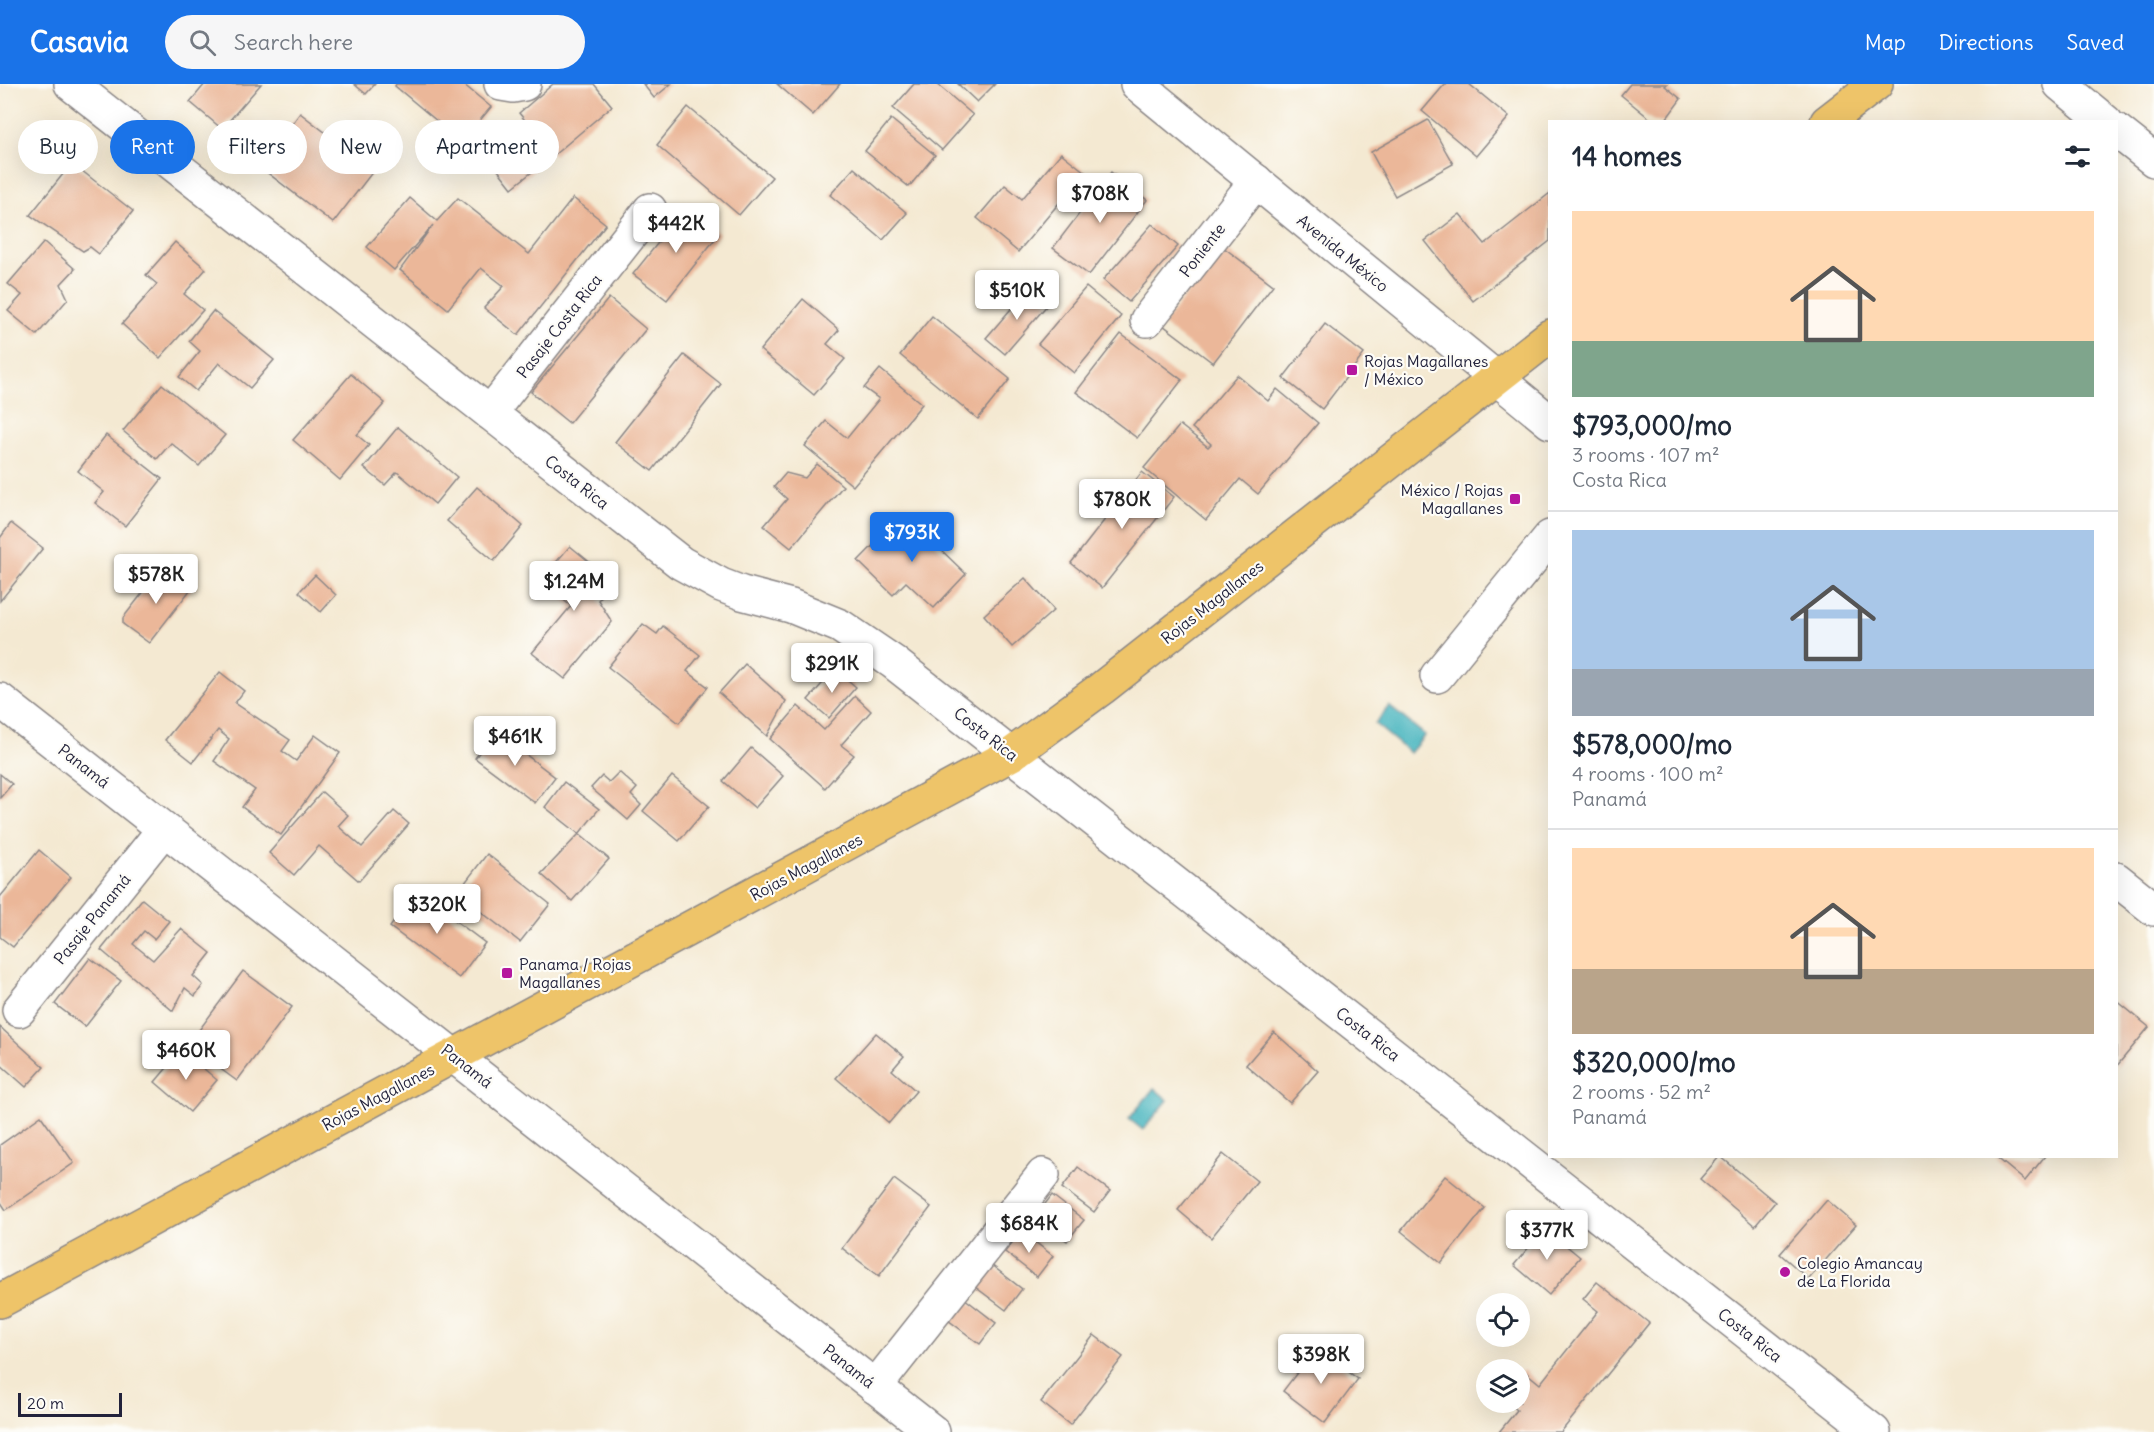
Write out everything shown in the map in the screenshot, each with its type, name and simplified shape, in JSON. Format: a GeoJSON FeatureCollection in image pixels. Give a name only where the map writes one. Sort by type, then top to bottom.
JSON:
{"type":"FeatureCollection","features":[{"type":"Feature","properties":{"kind":"main road"},"geometry":{"type":"LineString","coordinates":[[1830,120],[1876,84]]}},
{"type":"Feature","properties":{"kind":"main road","name":"Rojas Magallanes"},"geometry":{"type":"LineString","coordinates":[[0,1301],[1012,754],[1102,688],[1548,338]]}},
{"type":"Feature","properties":{"kind":"street","name":"Costa Rica"},"geometry":{"type":"LineString","coordinates":[[71,84],[681,563],[721,585],[791,606],[840,626],[893,662],[1874,1432]]}},
{"type":"Feature","properties":{"kind":"street","name":"Avenida México"},"geometry":{"type":"LineString","coordinates":[[1137,84],[1548,420]]}},
{"type":"Feature","properties":{"kind":"street"},"geometry":{"type":"LineString","coordinates":[[2060,84],[2104,120]]}},
{"type":"Feature","properties":{"kind":"street"},"geometry":{"type":"LineString","coordinates":[[2118,132],[2154,160]]}},
{"type":"Feature","properties":{"kind":"street","name":"Poniente"},"geometry":{"type":"LineString","coordinates":[[1147,320],[1256,181]]}},
{"type":"Feature","properties":{"kind":"street","name":"Pasaje Costa Rica"},"geometry":{"type":"LineString","coordinates":[[490,413],[650,210]]}},
{"type":"Feature","properties":{"kind":"street"},"geometry":{"type":"LineString","coordinates":[[1437,676],[1548,539]]}},
{"type":"Feature","properties":{"kind":"street","name":"Panamá"},"geometry":{"type":"LineString","coordinates":[[0,700],[933,1432]]}},
{"type":"Feature","properties":{"kind":"street","name":"Pasaje Panamá"},"geometry":{"type":"LineString","coordinates":[[19,1010],[164,829]]}},
{"type":"Feature","properties":{"kind":"street"},"geometry":{"type":"LineString","coordinates":[[2118,881],[2154,909]]}},
{"type":"Feature","properties":{"kind":"street"},"geometry":{"type":"LineString","coordinates":[[875,1387],[1043,1175]]}},
{"type":"Feature","properties":{"kind":"water"},"geometry":{"type":"Polygon","coordinates":[[[1389,706],[1425,735],[1410,753],[1375,724],[1389,706]]]}},
{"type":"Feature","properties":{"kind":"water"},"geometry":{"type":"Polygon","coordinates":[[[1154,1088],[1168,1100],[1143,1130],[1129,1119],[1154,1088]]]}},
{"type":"Feature","properties":{"kind":"building"},"geometry":{"type":"Polygon","coordinates":[[[205,84],[261,84],[230,120],[211,120],[190,102],[205,84]]]}},
{"type":"Feature","properties":{"kind":"building"},"geometry":{"type":"Polygon","coordinates":[[[354,84],[375,84],[366,94],[354,84]]]}},
{"type":"Feature","properties":{"kind":"building"},"geometry":{"type":"Polygon","coordinates":[[[396,84],[463,84],[491,107],[480,120],[436,120],[395,86],[396,84]]]}},
{"type":"Feature","properties":{"kind":"building"},"geometry":{"type":"Polygon","coordinates":[[[553,84],[594,84],[612,106],[559,151],[559,120],[525,120],[519,113],[553,84]]]}},
{"type":"Feature","properties":{"kind":"building"},"geometry":{"type":"Polygon","coordinates":[[[643,84],[671,84],[654,98],[643,84]]]}},
{"type":"Feature","properties":{"kind":"building"},"geometry":{"type":"Polygon","coordinates":[[[777,84],[840,84],[813,115],[777,84]]]}},
{"type":"Feature","properties":{"kind":"building"},"geometry":{"type":"Polygon","coordinates":[[[914,84],[937,84],[973,115],[942,150],[893,108],[914,84]]]}},
{"type":"Feature","properties":{"kind":"building"},"geometry":{"type":"Polygon","coordinates":[[[958,84],[995,84],[977,102],[958,84]]]}},
{"type":"Feature","properties":{"kind":"building"},"geometry":{"type":"Polygon","coordinates":[[[1445,84],[1469,84],[1509,117],[1476,156],[1422,111],[1445,84]]]}},
{"type":"Feature","properties":{"kind":"building"},"geometry":{"type":"Polygon","coordinates":[[[1630,84],[1667,84],[1665,86],[1681,99],[1665,120],[1652,120],[1621,95],[1630,84]]]}},
{"type":"Feature","properties":{"kind":"building"},"geometry":{"type":"Polygon","coordinates":[[[688,107],[772,177],[739,215],[657,145],[688,107]]]}},
{"type":"Feature","properties":{"kind":"building"},"geometry":{"type":"Polygon","coordinates":[[[300,113],[319,128],[319,174],[371,174],[333,223],[269,174],[307,174],[307,120],[295,120],[300,113]]]}},
{"type":"Feature","properties":{"kind":"building"},"geometry":{"type":"Polygon","coordinates":[[[891,119],[935,155],[909,187],[865,151],[891,119]]]}},
{"type":"Feature","properties":{"kind":"building"},"geometry":{"type":"Polygon","coordinates":[[[1428,120],[1453,164],[1395,196],[1371,152],[1428,120]]]}},
{"type":"Feature","properties":{"kind":"building"},"geometry":{"type":"Polygon","coordinates":[[[1061,153],[1085,172],[1018,252],[977,218],[1005,185],[1022,199],[1061,153]]]}},
{"type":"Feature","properties":{"kind":"building"},"geometry":{"type":"Polygon","coordinates":[[[854,168],[907,213],[883,240],[830,195],[854,168]]]}},
{"type":"Feature","properties":{"kind":"building"},"geometry":{"type":"Polygon","coordinates":[[[1111,172],[1147,200],[1089,275],[1053,248],[1111,172]]]}},
{"type":"Feature","properties":{"kind":"building"},"geometry":{"type":"Polygon","coordinates":[[[63,174],[86,174],[133,211],[99,254],[90,247],[83,251],[30,215],[63,174]]]}},
{"type":"Feature","properties":{"kind":"building"},"geometry":{"type":"Polygon","coordinates":[[[501,174],[530,174],[512,188],[501,174]]]}},
{"type":"Feature","properties":{"kind":"building"},"geometry":{"type":"Polygon","coordinates":[[[1548,195],[1548,243],[1473,301],[1425,241],[1460,214],[1485,244],[1548,195]]]}},
{"type":"Feature","properties":{"kind":"building"},"geometry":{"type":"Polygon","coordinates":[[[410,198],[437,221],[458,198],[529,254],[573,198],[606,224],[518,335],[484,308],[504,286],[481,268],[448,309],[400,270],[433,225],[394,270],[367,247],[410,198]]]}},
{"type":"Feature","properties":{"kind":"building"},"geometry":{"type":"Polygon","coordinates":[[[686,208],[719,234],[667,300],[633,274],[686,208]]]}},
{"type":"Feature","properties":{"kind":"building"},"geometry":{"type":"Polygon","coordinates":[[[1152,224],[1178,246],[1129,302],[1103,280],[1152,224]]]}},
{"type":"Feature","properties":{"kind":"building"},"geometry":{"type":"Polygon","coordinates":[[[44,242],[75,269],[61,284],[68,299],[37,335],[8,311],[22,295],[8,284],[44,242]]]}},
{"type":"Feature","properties":{"kind":"building"},"geometry":{"type":"Polygon","coordinates":[[[175,242],[206,269],[184,294],[203,310],[160,358],[122,324],[157,284],[146,275],[175,242]]]}},
{"type":"Feature","properties":{"kind":"building"},"geometry":{"type":"Polygon","coordinates":[[[1223,247],[1273,285],[1213,363],[1163,325],[1223,247]]]}},
{"type":"Feature","properties":{"kind":"building"},"geometry":{"type":"Polygon","coordinates":[[[1086,287],[1121,316],[1074,373],[1038,344],[1086,287]]]}},
{"type":"Feature","properties":{"kind":"building"},"geometry":{"type":"Polygon","coordinates":[[[1029,288],[1048,304],[1005,354],[986,338],[1029,288]]]}},
{"type":"Feature","properties":{"kind":"building"},"geometry":{"type":"Polygon","coordinates":[[[609,298],[646,329],[569,423],[531,392],[609,298]]]}},
{"type":"Feature","properties":{"kind":"building"},"geometry":{"type":"Polygon","coordinates":[[[803,299],[839,330],[827,344],[845,359],[814,395],[760,350],[803,299]]]}},
{"type":"Feature","properties":{"kind":"building"},"geometry":{"type":"Polygon","coordinates":[[[213,311],[274,360],[250,388],[219,363],[196,391],[179,377],[200,351],[189,341],[213,311]]]}},
{"type":"Feature","properties":{"kind":"building"},"geometry":{"type":"Polygon","coordinates":[[[932,316],[1010,379],[978,419],[900,355],[932,316]]]}},
{"type":"Feature","properties":{"kind":"building"},"geometry":{"type":"Polygon","coordinates":[[[1325,324],[1364,354],[1322,409],[1283,378],[1325,324]]]}},
{"type":"Feature","properties":{"kind":"building"},"geometry":{"type":"Polygon","coordinates":[[[1121,334],[1182,380],[1137,438],[1076,392],[1121,334]]]}},
{"type":"Feature","properties":{"kind":"building"},"geometry":{"type":"Polygon","coordinates":[[[684,355],[721,384],[652,471],[615,442],[684,355]]]}},
{"type":"Feature","properties":{"kind":"building"},"geometry":{"type":"Polygon","coordinates":[[[880,369],[922,404],[853,486],[805,446],[826,421],[847,438],[879,399],[864,388],[880,369]]]}},
{"type":"Feature","properties":{"kind":"building"},"geometry":{"type":"Polygon","coordinates":[[[351,374],[385,403],[357,435],[369,445],[340,480],[293,440],[351,374]]]}},
{"type":"Feature","properties":{"kind":"building"},"geometry":{"type":"Polygon","coordinates":[[[1237,375],[1268,401],[1277,389],[1318,423],[1258,494],[1240,479],[1206,520],[1144,468],[1180,425],[1208,447],[1211,444],[1192,428],[1237,375]]]}},
{"type":"Feature","properties":{"kind":"building"},"geometry":{"type":"Polygon","coordinates":[[[162,384],[225,435],[199,466],[171,443],[157,459],[123,431],[162,384]]]}},
{"type":"Feature","properties":{"kind":"building"},"geometry":{"type":"Polygon","coordinates":[[[398,427],[457,477],[435,504],[397,472],[385,485],[364,468],[398,427]]]}},
{"type":"Feature","properties":{"kind":"building"},"geometry":{"type":"Polygon","coordinates":[[[106,435],[162,479],[125,526],[95,503],[104,492],[78,471],[106,435]]]}},
{"type":"Feature","properties":{"kind":"building"},"geometry":{"type":"Polygon","coordinates":[[[817,464],[843,486],[791,548],[764,526],[787,499],[774,487],[786,473],[805,478],[817,464]]]}},
{"type":"Feature","properties":{"kind":"building"},"geometry":{"type":"Polygon","coordinates":[[[1142,472],[1174,497],[1102,588],[1071,563],[1142,472]]]}},
{"type":"Feature","properties":{"kind":"building"},"geometry":{"type":"Polygon","coordinates":[[[477,487],[523,526],[494,561],[447,521],[477,487]]]}},
{"type":"Feature","properties":{"kind":"building"},"geometry":{"type":"Polygon","coordinates":[[[904,514],[966,574],[934,608],[906,582],[893,595],[858,561],[904,514]]]}},
{"type":"Feature","properties":{"kind":"building"},"geometry":{"type":"Polygon","coordinates":[[[11,523],[43,548],[0,601],[0,538],[11,523]]]}},
{"type":"Feature","properties":{"kind":"building"},"geometry":{"type":"Polygon","coordinates":[[[570,546],[614,582],[598,600],[612,622],[565,679],[532,653],[571,606],[540,581],[570,546]]]}},
{"type":"Feature","properties":{"kind":"building"},"geometry":{"type":"Polygon","coordinates":[[[163,567],[191,589],[149,643],[123,624],[123,618],[163,567]]]}},
{"type":"Feature","properties":{"kind":"building"},"geometry":{"type":"Polygon","coordinates":[[[315,575],[336,595],[321,612],[299,592],[315,575]]]}},
{"type":"Feature","properties":{"kind":"building"},"geometry":{"type":"Polygon","coordinates":[[[1025,578],[1054,610],[1012,647],[984,615],[1025,578]]]}},
{"type":"Feature","properties":{"kind":"building"},"geometry":{"type":"Polygon","coordinates":[[[643,624],[657,634],[663,626],[700,655],[687,671],[708,687],[679,723],[608,667],[643,624]]]}},
{"type":"Feature","properties":{"kind":"building"},"geometry":{"type":"Polygon","coordinates":[[[745,664],[786,701],[767,736],[719,693],[745,664]]]}},
{"type":"Feature","properties":{"kind":"building"},"geometry":{"type":"Polygon","coordinates":[[[835,669],[856,687],[829,718],[808,700],[835,669]]]}},
{"type":"Feature","properties":{"kind":"building"},"geometry":{"type":"Polygon","coordinates":[[[220,672],[244,691],[235,703],[290,740],[282,751],[296,761],[315,735],[340,753],[281,835],[242,807],[255,790],[214,761],[229,739],[218,730],[193,762],[165,740],[220,672]]]}},
{"type":"Feature","properties":{"kind":"building"},"geometry":{"type":"Polygon","coordinates":[[[855,696],[871,711],[841,745],[854,755],[825,788],[770,739],[798,706],[824,730],[855,696]]]}},
{"type":"Feature","properties":{"kind":"building"},"geometry":{"type":"Polygon","coordinates":[[[495,731],[555,777],[535,803],[475,758],[495,731]]]}},
{"type":"Feature","properties":{"kind":"building"},"geometry":{"type":"Polygon","coordinates":[[[751,748],[783,776],[755,808],[723,781],[751,748]]]}},
{"type":"Feature","properties":{"kind":"building"},"geometry":{"type":"Polygon","coordinates":[[[619,772],[637,788],[631,795],[641,805],[628,820],[591,788],[602,776],[609,782],[619,772]]]}},
{"type":"Feature","properties":{"kind":"building"},"geometry":{"type":"Polygon","coordinates":[[[0,774],[12,784],[0,798],[0,774]]]}},
{"type":"Feature","properties":{"kind":"building"},"geometry":{"type":"Polygon","coordinates":[[[672,776],[709,806],[679,841],[643,811],[672,776]]]}},
{"type":"Feature","properties":{"kind":"building"},"geometry":{"type":"Polygon","coordinates":[[[564,782],[599,809],[579,834],[545,807],[564,782]]]}},
{"type":"Feature","properties":{"kind":"building"},"geometry":{"type":"Polygon","coordinates":[[[322,792],[348,815],[338,826],[362,847],[394,811],[409,824],[359,881],[319,846],[294,875],[269,853],[322,792]]]}},
{"type":"Feature","properties":{"kind":"building"},"geometry":{"type":"Polygon","coordinates":[[[579,834],[609,859],[572,901],[541,874],[579,834]]]}},
{"type":"Feature","properties":{"kind":"building"},"geometry":{"type":"Polygon","coordinates":[[[39,850],[71,877],[13,947],[0,937],[0,897],[39,850]]]}},
{"type":"Feature","properties":{"kind":"building"},"geometry":{"type":"Polygon","coordinates":[[[487,854],[550,904],[520,942],[457,893],[487,854]]]}},
{"type":"Feature","properties":{"kind":"building"},"geometry":{"type":"Polygon","coordinates":[[[416,891],[485,943],[459,978],[390,927],[416,891]]]}},
{"type":"Feature","properties":{"kind":"building"},"geometry":{"type":"Polygon","coordinates":[[[142,899],[169,921],[154,939],[144,931],[133,944],[153,960],[181,929],[211,953],[193,976],[203,985],[195,996],[185,988],[173,1011],[101,950],[142,899]]]}},
{"type":"Feature","properties":{"kind":"building"},"geometry":{"type":"Polygon","coordinates":[[[90,958],[121,981],[85,1027],[55,1004],[90,958]]]}},
{"type":"Feature","properties":{"kind":"building"},"geometry":{"type":"Polygon","coordinates":[[[243,971],[292,1007],[237,1081],[188,1045],[243,971]]]}},
{"type":"Feature","properties":{"kind":"building"},"geometry":{"type":"Polygon","coordinates":[[[2118,1002],[2149,1027],[2118,1065],[2118,1002]]]}},
{"type":"Feature","properties":{"kind":"building"},"geometry":{"type":"Polygon","coordinates":[[[0,1027],[44,1067],[26,1087],[0,1064],[0,1027]]]}},
{"type":"Feature","properties":{"kind":"building"},"geometry":{"type":"Polygon","coordinates":[[[1274,1032],[1318,1071],[1290,1103],[1246,1065],[1274,1032]]]}},
{"type":"Feature","properties":{"kind":"building"},"geometry":{"type":"Polygon","coordinates":[[[876,1033],[904,1056],[892,1070],[916,1091],[889,1123],[836,1078],[876,1033]]]}},
{"type":"Feature","properties":{"kind":"building"},"geometry":{"type":"Polygon","coordinates":[[[182,1050],[217,1080],[190,1112],[155,1082],[182,1050]]]}},
{"type":"Feature","properties":{"kind":"building"},"geometry":{"type":"Polygon","coordinates":[[[41,1116],[74,1163],[6,1210],[0,1201],[0,1145],[41,1116]]]}},
{"type":"Feature","properties":{"kind":"building"},"geometry":{"type":"Polygon","coordinates":[[[1223,1154],[1257,1181],[1211,1238],[1178,1210],[1223,1154]]]}},
{"type":"Feature","properties":{"kind":"building"},"geometry":{"type":"Polygon","coordinates":[[[1718,1158],[1722,1158],[1775,1202],[1755,1226],[1700,1179],[1718,1158]]]}},
{"type":"Feature","properties":{"kind":"building"},"geometry":{"type":"Polygon","coordinates":[[[1997,1158],[2043,1158],[2025,1181],[1997,1158]]]}},
{"type":"Feature","properties":{"kind":"building"},"geometry":{"type":"Polygon","coordinates":[[[1078,1167],[1110,1191],[1094,1212],[1062,1188],[1078,1167]]]}},
{"type":"Feature","properties":{"kind":"building"},"geometry":{"type":"Polygon","coordinates":[[[1445,1176],[1485,1208],[1441,1263],[1401,1231],[1445,1176]]]}},
{"type":"Feature","properties":{"kind":"building"},"geometry":{"type":"Polygon","coordinates":[[[894,1179],[931,1207],[879,1276],[842,1248],[894,1179]]]}},
{"type":"Feature","properties":{"kind":"building"},"geometry":{"type":"Polygon","coordinates":[[[1052,1195],[1084,1220],[1067,1241],[1035,1217],[1052,1195]]]}},
{"type":"Feature","properties":{"kind":"building"},"geometry":{"type":"Polygon","coordinates":[[[1827,1200],[1856,1225],[1809,1279],[1780,1254],[1827,1200]]]}},
{"type":"Feature","properties":{"kind":"building"},"geometry":{"type":"Polygon","coordinates":[[[1545,1228],[1580,1257],[1549,1295],[1514,1265],[1545,1228]]]}},
{"type":"Feature","properties":{"kind":"building"},"geometry":{"type":"Polygon","coordinates":[[[1021,1231],[1053,1256],[1037,1277],[1005,1252],[1021,1231]]]}},
{"type":"Feature","properties":{"kind":"building"},"geometry":{"type":"Polygon","coordinates":[[[990,1264],[1022,1289],[1006,1310],[974,1286],[990,1264]]]}},
{"type":"Feature","properties":{"kind":"building"},"geometry":{"type":"Polygon","coordinates":[[[1597,1282],[1649,1323],[1561,1432],[1499,1432],[1515,1413],[1530,1413],[1530,1376],[1540,1384],[1598,1311],[1583,1299],[1597,1282]]]}},
{"type":"Feature","properties":{"kind":"building"},"geometry":{"type":"Polygon","coordinates":[[[964,1298],[996,1323],[980,1344],[948,1320],[964,1298]]]}},
{"type":"Feature","properties":{"kind":"building"},"geometry":{"type":"Polygon","coordinates":[[[1094,1335],[1123,1357],[1070,1425],[1041,1402],[1094,1335]]]}},
{"type":"Feature","properties":{"kind":"building"},"geometry":{"type":"Polygon","coordinates":[[[1316,1348],[1358,1379],[1325,1423],[1283,1391],[1316,1348]]]}},
{"type":"Feature","properties":{"kind":"place","name":"Rojas Magallanes / México"},"geometry":{"type":"Point","coordinates":[1352,370]}},
{"type":"Feature","properties":{"kind":"place","name":"México / Rojas Magallanes"},"geometry":{"type":"Point","coordinates":[1515,499]}},
{"type":"Feature","properties":{"kind":"place","name":"Panama / Rojas Magallanes"},"geometry":{"type":"Point","coordinates":[507,973]}},
{"type":"Feature","properties":{"kind":"place","name":"Colegio Amancay de La Florida"},"geometry":{"type":"Point","coordinates":[1785,1272]}}]}
